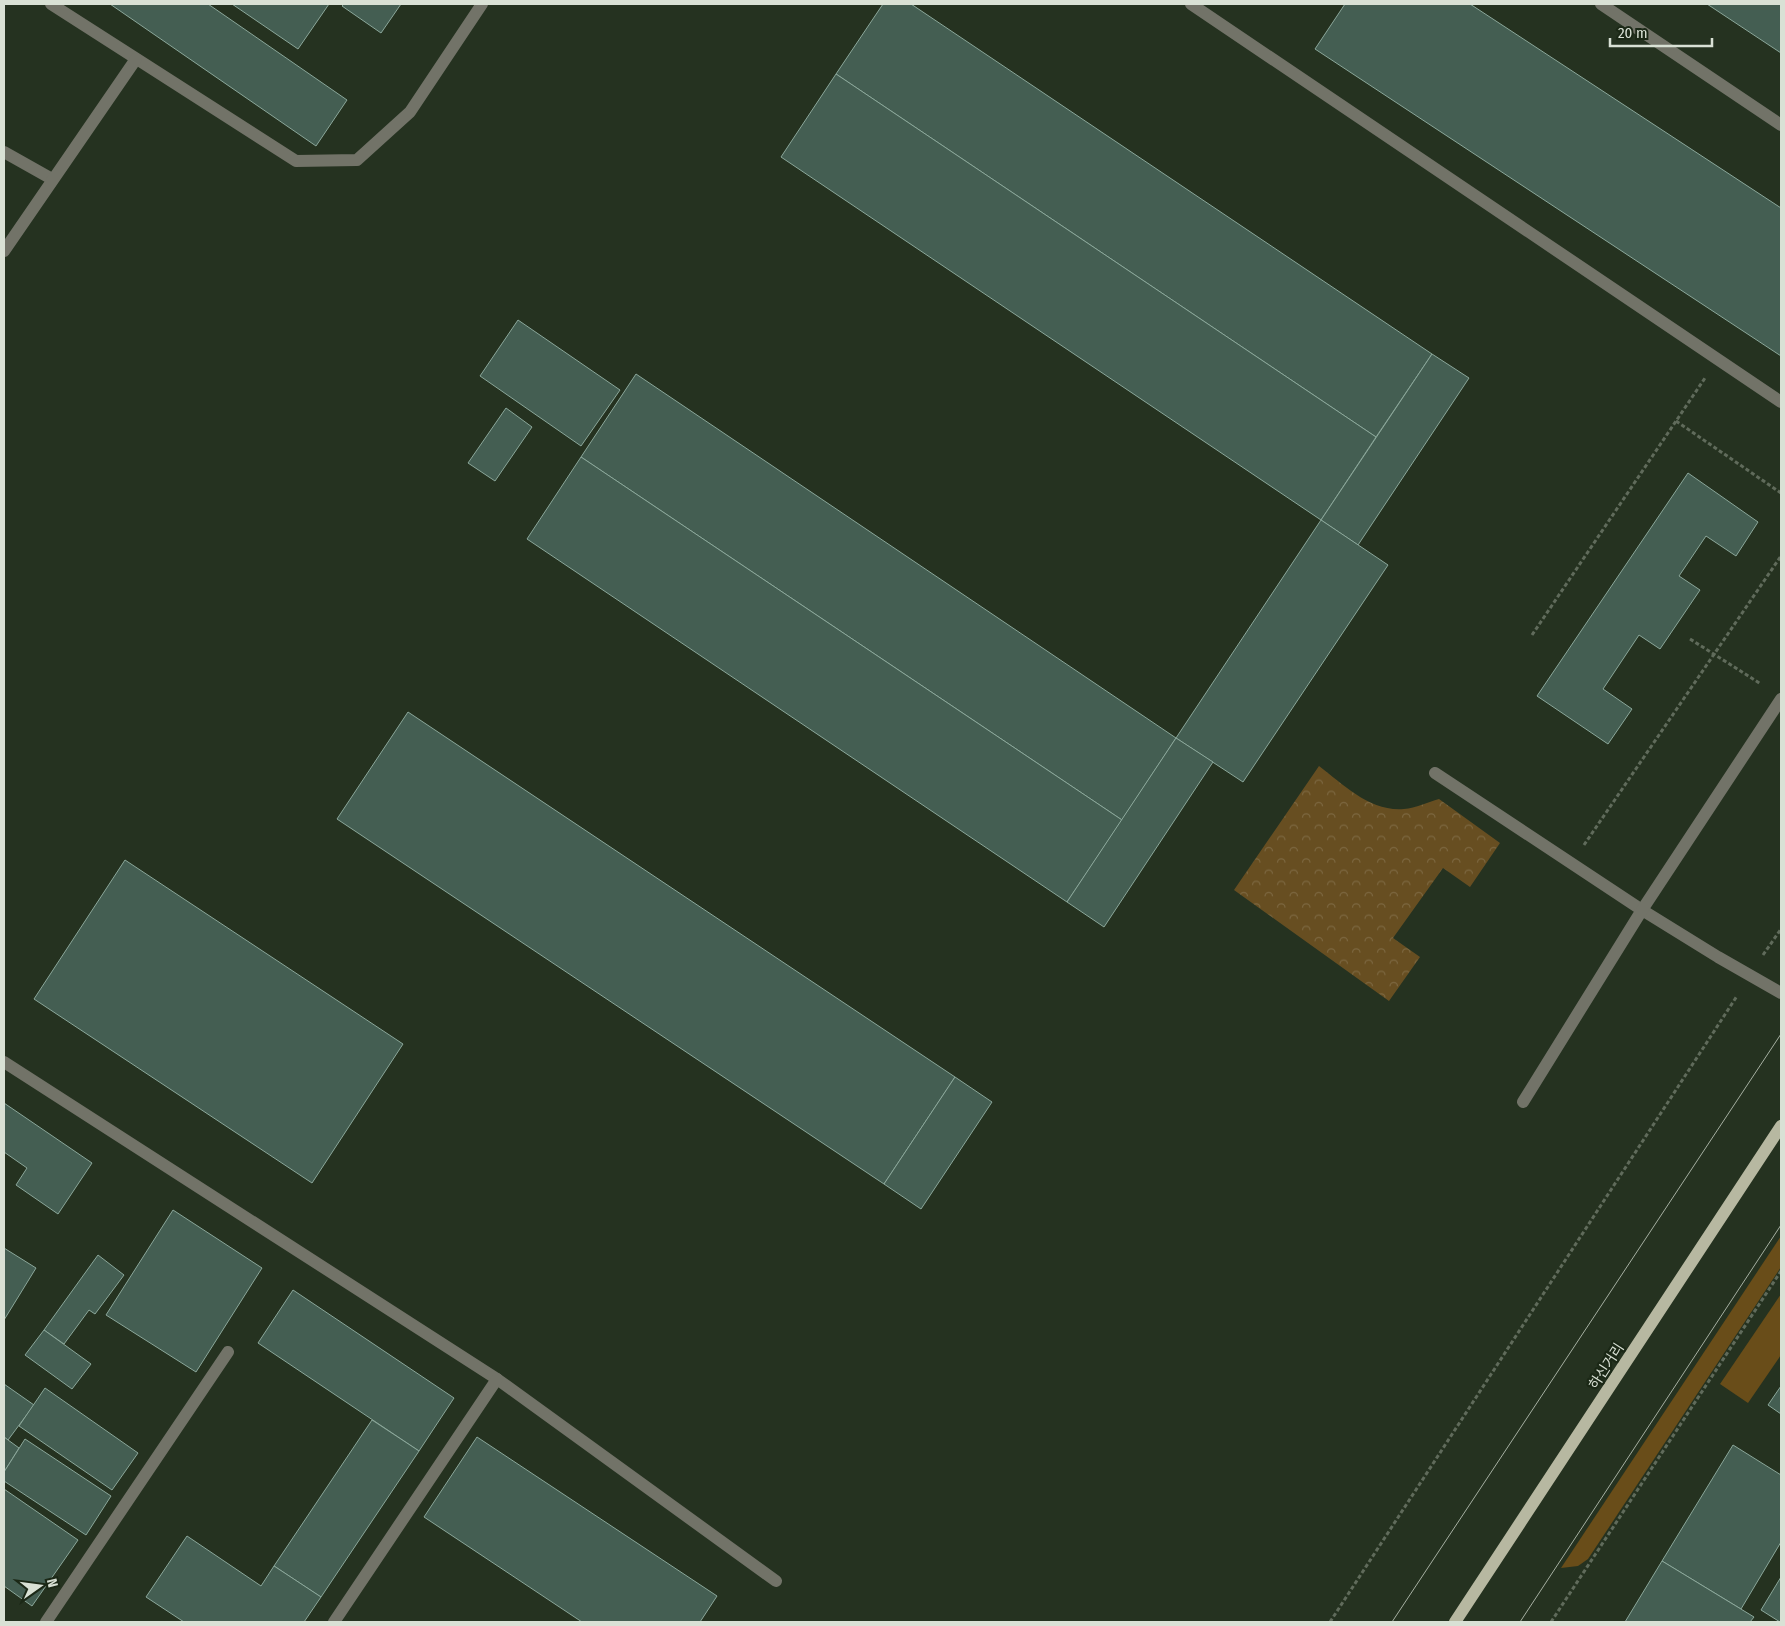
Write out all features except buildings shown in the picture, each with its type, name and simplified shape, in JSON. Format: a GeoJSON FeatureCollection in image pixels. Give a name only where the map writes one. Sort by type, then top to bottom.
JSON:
{"type":"FeatureCollection","features":[{"type":"Feature","properties":{"kind":"main road","name":"하신거리"},"geometry":{"type":"LineString","coordinates":[[1455,1622],[1781,1126]]}},
{"type":"Feature","properties":{"kind":"lane"},"geometry":{"type":"LineString","coordinates":[[51,4],[296,161],[357,160],[410,112],[482,4]]}},
{"type":"Feature","properties":{"kind":"lane"},"geometry":{"type":"LineString","coordinates":[[1191,4],[1781,402]]}},
{"type":"Feature","properties":{"kind":"lane"},"geometry":{"type":"LineString","coordinates":[[1601,4],[1781,125]]}},
{"type":"Feature","properties":{"kind":"lane"},"geometry":{"type":"LineString","coordinates":[[4,250],[136,59]]}},
{"type":"Feature","properties":{"kind":"lane"},"geometry":{"type":"LineString","coordinates":[[4,152],[52,178]]}},
{"type":"Feature","properties":{"kind":"lane"},"geometry":{"type":"LineString","coordinates":[[1523,1102],[1642,910],[1781,700]]}},
{"type":"Feature","properties":{"kind":"lane"},"geometry":{"type":"LineString","coordinates":[[1435,773],[1642,910],[1781,993]]}},
{"type":"Feature","properties":{"kind":"lane"},"geometry":{"type":"LineString","coordinates":[[4,1062],[497,1379],[776,1581]]}},
{"type":"Feature","properties":{"kind":"lane"},"geometry":{"type":"LineString","coordinates":[[46,1622],[228,1352]]}},
{"type":"Feature","properties":{"kind":"lane"},"geometry":{"type":"LineString","coordinates":[[334,1622],[497,1379]]}},
{"type":"Feature","properties":{"kind":"path"},"geometry":{"type":"LineString","coordinates":[[1532,635],[1718,359]]}},
{"type":"Feature","properties":{"kind":"path"},"geometry":{"type":"LineString","coordinates":[[1676,421],[1781,493]]}},
{"type":"Feature","properties":{"kind":"path"},"geometry":{"type":"LineString","coordinates":[[1572,863],[1781,556]]}},
{"type":"Feature","properties":{"kind":"path"},"geometry":{"type":"LineString","coordinates":[[1690,638],[1765,686]]}},
{"type":"Feature","properties":{"kind":"path"},"geometry":{"type":"LineString","coordinates":[[1330,1622],[1781,929]]}},
{"type":"Feature","properties":{"kind":"path"},"geometry":{"type":"LineString","coordinates":[[1551,1622],[1781,1271]]}},
{"type":"Feature","properties":{"kind":"shaded area"},"geometry":{"type":"Polygon","coordinates":[[[1781,1236],[1781,1267],[1588,1559],[1578,1566],[1561,1568],[1781,1236]]]}},
{"type":"Feature","properties":{"kind":"shaded area"},"geometry":{"type":"Polygon","coordinates":[[[1781,1294],[1781,1355],[1748,1403],[1720,1384],[1781,1294]]]}},
{"type":"Feature","properties":{"kind":"green space"},"geometry":{"type":"Polygon","coordinates":[[[1319,766],[1358,796],[1380,806],[1404,809],[1439,799],[1500,843],[1470,887],[1443,868],[1393,938],[1420,957],[1389,1001],[1234,890],[1319,766]]]}},
{"type":"Feature","properties":{"kind":"tram line"},"geometry":{"type":"LineString","coordinates":[[1392,1622],[1781,1034]]}},
{"type":"Feature","properties":{"kind":"tram line"},"geometry":{"type":"LineString","coordinates":[[1520,1622],[1781,1225]]}}]}
